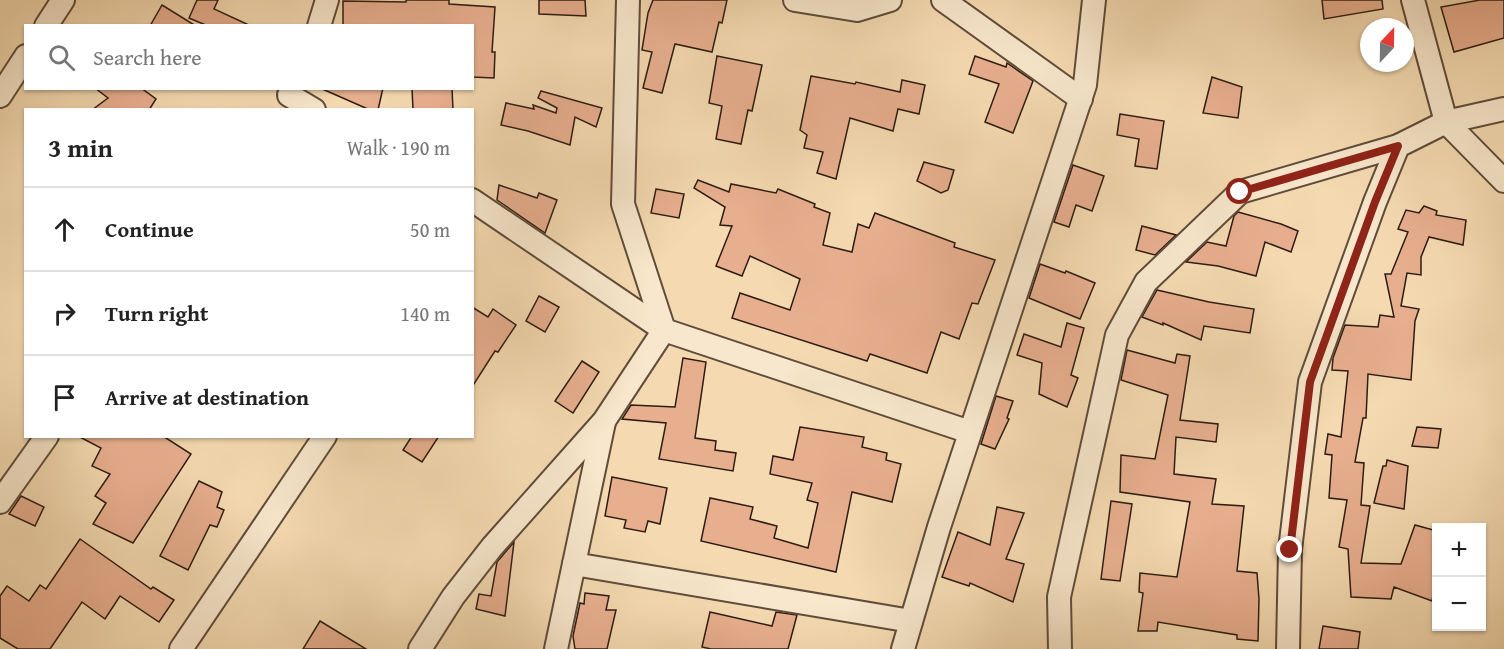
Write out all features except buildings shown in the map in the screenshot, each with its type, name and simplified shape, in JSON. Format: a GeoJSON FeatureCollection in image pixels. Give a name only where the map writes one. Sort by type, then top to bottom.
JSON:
{"type":"FeatureCollection","features":[{"type":"Feature","properties":{"kind":"street"},"geometry":{"type":"LineString","coordinates":[[47,24],[63,0]]}},
{"type":"Feature","properties":{"kind":"street"},"geometry":{"type":"LineString","coordinates":[[320,24],[327,0]]}},
{"type":"Feature","properties":{"kind":"street"},"geometry":{"type":"LineString","coordinates":[[628,0],[623,204],[664,330]]}},
{"type":"Feature","properties":{"kind":"street"},"geometry":{"type":"LineString","coordinates":[[795,0],[858,5],[890,0]]}},
{"type":"Feature","properties":{"kind":"street"},"geometry":{"type":"LineString","coordinates":[[943,0],[1081,99]]}},
{"type":"Feature","properties":{"kind":"street"},"geometry":{"type":"LineString","coordinates":[[903,649],[939,527],[1081,99],[1085,85],[1094,0]]}},
{"type":"Feature","properties":{"kind":"street"},"geometry":{"type":"LineString","coordinates":[[1413,0],[1446,122],[1504,181]]}},
{"type":"Feature","properties":{"kind":"street"},"geometry":{"type":"LineString","coordinates":[[0,96],[24,60]]}},
{"type":"Feature","properties":{"kind":"street"},"geometry":{"type":"LineString","coordinates":[[287,98],[310,108]]}},
{"type":"Feature","properties":{"kind":"street"},"geometry":{"type":"LineString","coordinates":[[1060,649],[1059,597],[1117,335],[1146,282],[1240,192],[1398,146],[1446,122],[1504,109]]}},
{"type":"Feature","properties":{"kind":"street"},"geometry":{"type":"LineString","coordinates":[[1288,649],[1290,550],[1310,382],[1375,202],[1398,146]]}},
{"type":"Feature","properties":{"kind":"street"},"geometry":{"type":"LineString","coordinates":[[476,208],[664,330],[970,432]]}},
{"type":"Feature","properties":{"kind":"street"},"geometry":{"type":"LineString","coordinates":[[420,649],[453,597],[492,547],[604,421],[664,330]]}},
{"type":"Feature","properties":{"kind":"street"},"geometry":{"type":"LineString","coordinates":[[556,649],[604,421]]}},
{"type":"Feature","properties":{"kind":"street"},"geometry":{"type":"LineString","coordinates":[[0,502],[46,438]]}},
{"type":"Feature","properties":{"kind":"street"},"geometry":{"type":"LineString","coordinates":[[181,649],[324,438]]}},
{"type":"Feature","properties":{"kind":"street"},"geometry":{"type":"LineString","coordinates":[[574,564],[911,621]]}},
{"type":"Feature","properties":{"kind":"route"},"geometry":{"type":"LineString","coordinates":[[1240,192],[1398,146],[1375,202],[1310,382],[1290,550]]}}]}
